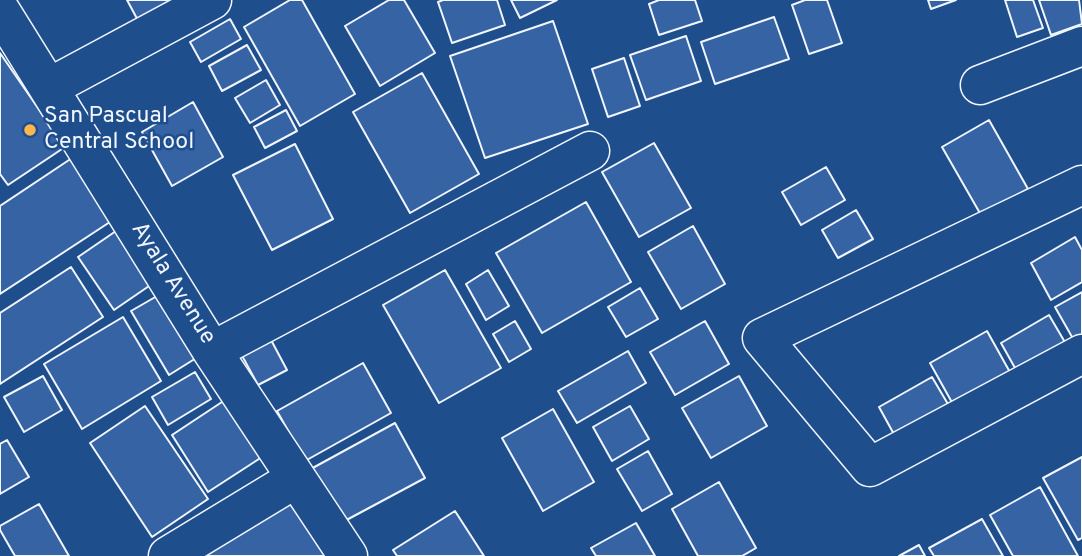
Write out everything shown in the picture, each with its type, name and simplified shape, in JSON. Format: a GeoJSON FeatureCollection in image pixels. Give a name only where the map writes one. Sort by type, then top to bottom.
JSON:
{"type":"FeatureCollection","features":[{"type":"Feature","properties":{"kind":"street"},"geometry":{"type":"LineString","coordinates":[[50,87],[212,0]]}},
{"type":"Feature","properties":{"kind":"street","name":"Ayala Avenue"},"geometry":{"type":"LineString","coordinates":[[0,10],[212,351],[348,556]]}},
{"type":"Feature","properties":{"kind":"street"},"geometry":{"type":"LineString","coordinates":[[980,85],[1082,46]]}},
{"type":"Feature","properties":{"kind":"street"},"geometry":{"type":"LineString","coordinates":[[212,351],[590,151]]}},
{"type":"Feature","properties":{"kind":"street"},"geometry":{"type":"LineString","coordinates":[[1082,185],[762,338],[870,467],[1082,355]]}},
{"type":"Feature","properties":{"kind":"street"},"geometry":{"type":"LineString","coordinates":[[168,556],[295,479]]}},
{"type":"Feature","properties":{"kind":"building"},"geometry":{"type":"Polygon","coordinates":[[[127,0],[189,0],[141,26],[127,0]]]}},
{"type":"Feature","properties":{"kind":"building"},"geometry":{"type":"Polygon","coordinates":[[[290,0],[302,0],[355,94],[300,126],[244,27],[290,0]]]}},
{"type":"Feature","properties":{"kind":"building"},"geometry":{"type":"Polygon","coordinates":[[[389,0],[404,0],[435,53],[380,86],[345,26],[389,0]]]}},
{"type":"Feature","properties":{"kind":"building"},"geometry":{"type":"Polygon","coordinates":[[[497,0],[505,25],[452,43],[438,2],[497,0]]]}},
{"type":"Feature","properties":{"kind":"building"},"geometry":{"type":"Polygon","coordinates":[[[511,0],[557,0],[520,18],[511,0]]]}},
{"type":"Feature","properties":{"kind":"building"},"geometry":{"type":"Polygon","coordinates":[[[659,0],[695,0],[702,21],[659,35],[649,4],[659,0]]]}},
{"type":"Feature","properties":{"kind":"building"},"geometry":{"type":"Polygon","coordinates":[[[805,0],[827,0],[842,43],[809,54],[792,5],[805,0]]]}},
{"type":"Feature","properties":{"kind":"building"},"geometry":{"type":"Polygon","coordinates":[[[928,0],[956,0],[931,9],[928,0]]]}},
{"type":"Feature","properties":{"kind":"building"},"geometry":{"type":"Polygon","coordinates":[[[1005,0],[1033,0],[1043,28],[1017,37],[1005,0]]]}},
{"type":"Feature","properties":{"kind":"building"},"geometry":{"type":"Polygon","coordinates":[[[1039,0],[1079,0],[1082,24],[1051,35],[1039,0]]]}},
{"type":"Feature","properties":{"kind":"building"},"geometry":{"type":"Polygon","coordinates":[[[774,17],[789,59],[715,84],[701,42],[774,17]]]}},
{"type":"Feature","properties":{"kind":"building"},"geometry":{"type":"Polygon","coordinates":[[[230,19],[241,39],[201,62],[190,42],[230,19]]]}},
{"type":"Feature","properties":{"kind":"building"},"geometry":{"type":"Polygon","coordinates":[[[553,21],[588,124],[485,158],[450,56],[553,21]]]}},
{"type":"Feature","properties":{"kind":"building"},"geometry":{"type":"Polygon","coordinates":[[[686,36],[701,81],[646,100],[630,55],[686,36]]]}},
{"type":"Feature","properties":{"kind":"building"},"geometry":{"type":"Polygon","coordinates":[[[247,45],[261,70],[222,91],[209,66],[247,45]]]}},
{"type":"Feature","properties":{"kind":"building"},"geometry":{"type":"Polygon","coordinates":[[[0,53],[65,147],[8,185],[0,174],[0,53]]]}},
{"type":"Feature","properties":{"kind":"building"},"geometry":{"type":"Polygon","coordinates":[[[624,58],[640,106],[608,117],[592,69],[624,58]]]}},
{"type":"Feature","properties":{"kind":"building"},"geometry":{"type":"Polygon","coordinates":[[[422,73],[479,174],[410,213],[353,112],[422,73]]]}},
{"type":"Feature","properties":{"kind":"building"},"geometry":{"type":"Polygon","coordinates":[[[266,80],[280,105],[250,123],[235,98],[266,80]]]}},
{"type":"Feature","properties":{"kind":"building"},"geometry":{"type":"Polygon","coordinates":[[[193,102],[223,157],[172,186],[142,132],[193,102]]]}},
{"type":"Feature","properties":{"kind":"building"},"geometry":{"type":"Polygon","coordinates":[[[286,110],[297,131],[265,148],[254,127],[286,110]]]}},
{"type":"Feature","properties":{"kind":"building"},"geometry":{"type":"Polygon","coordinates":[[[989,120],[1028,189],[981,215],[942,147],[989,120]]]}},
{"type":"Feature","properties":{"kind":"building"},"geometry":{"type":"Polygon","coordinates":[[[654,143],[691,208],[639,237],[602,172],[654,143]]]}},
{"type":"Feature","properties":{"kind":"building"},"geometry":{"type":"Polygon","coordinates":[[[295,144],[333,219],[272,250],[233,175],[295,144]]]}},
{"type":"Feature","properties":{"kind":"building"},"geometry":{"type":"Polygon","coordinates":[[[72,158],[113,220],[0,294],[0,206],[72,158]]]}},
{"type":"Feature","properties":{"kind":"building"},"geometry":{"type":"Polygon","coordinates":[[[826,167],[845,200],[801,225],[782,192],[826,167]]]}},
{"type":"Feature","properties":{"kind":"building"},"geometry":{"type":"Polygon","coordinates":[[[586,202],[631,282],[542,333],[496,253],[586,202]]]}},
{"type":"Feature","properties":{"kind":"building"},"geometry":{"type":"Polygon","coordinates":[[[856,210],[873,239],[838,258],[822,230],[856,210]]]}},
{"type":"Feature","properties":{"kind":"building"},"geometry":{"type":"Polygon","coordinates":[[[693,226],[725,284],[681,309],[648,252],[693,226]]]}},
{"type":"Feature","properties":{"kind":"building"},"geometry":{"type":"Polygon","coordinates":[[[116,231],[152,284],[114,310],[78,257],[116,231]]]}},
{"type":"Feature","properties":{"kind":"building"},"geometry":{"type":"Polygon","coordinates":[[[1075,237],[1082,250],[1082,282],[1051,300],[1031,263],[1075,237]]]}},
{"type":"Feature","properties":{"kind":"building"},"geometry":{"type":"Polygon","coordinates":[[[71,267],[103,317],[0,384],[0,313],[71,267]]]}},
{"type":"Feature","properties":{"kind":"building"},"geometry":{"type":"Polygon","coordinates":[[[445,270],[501,368],[439,403],[383,305],[445,270]]]}},
{"type":"Feature","properties":{"kind":"building"},"geometry":{"type":"Polygon","coordinates":[[[488,270],[509,306],[486,320],[466,284],[488,270]]]}},
{"type":"Feature","properties":{"kind":"building"},"geometry":{"type":"Polygon","coordinates":[[[640,288],[658,319],[626,337],[608,307],[640,288]]]}},
{"type":"Feature","properties":{"kind":"building"},"geometry":{"type":"Polygon","coordinates":[[[164,292],[201,355],[169,375],[131,311],[164,292]]]}},
{"type":"Feature","properties":{"kind":"building"},"geometry":{"type":"Polygon","coordinates":[[[1082,292],[1082,350],[1080,351],[1055,307],[1082,292]]]}},
{"type":"Feature","properties":{"kind":"building"},"geometry":{"type":"Polygon","coordinates":[[[1049,315],[1073,356],[1024,384],[1001,343],[1049,315]]]}},
{"type":"Feature","properties":{"kind":"building"},"geometry":{"type":"Polygon","coordinates":[[[123,317],[161,381],[82,429],[44,364],[123,317]]]}},
{"type":"Feature","properties":{"kind":"building"},"geometry":{"type":"Polygon","coordinates":[[[515,321],[531,349],[509,362],[493,334],[515,321]]]}},
{"type":"Feature","properties":{"kind":"building"},"geometry":{"type":"Polygon","coordinates":[[[705,321],[729,364],[675,395],[650,352],[705,321]]]}},
{"type":"Feature","properties":{"kind":"building"},"geometry":{"type":"Polygon","coordinates":[[[987,331],[1016,383],[959,415],[930,363],[987,331]]]}},
{"type":"Feature","properties":{"kind":"building"},"geometry":{"type":"Polygon","coordinates":[[[270,338],[287,370],[258,385],[240,352],[270,338]]]}},
{"type":"Feature","properties":{"kind":"building"},"geometry":{"type":"Polygon","coordinates":[[[628,351],[646,383],[577,423],[558,391],[628,351]]]}},
{"type":"Feature","properties":{"kind":"building"},"geometry":{"type":"Polygon","coordinates":[[[363,363],[391,413],[305,461],[277,411],[363,363]]]}},
{"type":"Feature","properties":{"kind":"building"},"geometry":{"type":"Polygon","coordinates":[[[195,372],[211,399],[168,425],[152,397],[195,372]]]}},
{"type":"Feature","properties":{"kind":"building"},"geometry":{"type":"Polygon","coordinates":[[[43,376],[62,410],[24,432],[4,397],[43,376]]]}},
{"type":"Feature","properties":{"kind":"building"},"geometry":{"type":"Polygon","coordinates":[[[739,376],[767,426],[711,458],[682,408],[739,376]]]}},
{"type":"Feature","properties":{"kind":"building"},"geometry":{"type":"Polygon","coordinates":[[[932,377],[955,416],[901,447],[879,407],[932,377]]]}},
{"type":"Feature","properties":{"kind":"building"},"geometry":{"type":"Polygon","coordinates":[[[225,400],[262,457],[208,492],[172,435],[225,400]]]}},
{"type":"Feature","properties":{"kind":"building"},"geometry":{"type":"Polygon","coordinates":[[[145,406],[208,499],[152,537],[90,443],[145,406]]]}},
{"type":"Feature","properties":{"kind":"building"},"geometry":{"type":"Polygon","coordinates":[[[630,406],[649,439],[612,461],[593,427],[630,406]]]}},
{"type":"Feature","properties":{"kind":"building"},"geometry":{"type":"Polygon","coordinates":[[[553,409],[594,482],[543,511],[502,438],[553,409]]]}},
{"type":"Feature","properties":{"kind":"building"},"geometry":{"type":"Polygon","coordinates":[[[395,423],[425,478],[339,524],[309,470],[395,423]]]}},
{"type":"Feature","properties":{"kind":"building"},"geometry":{"type":"Polygon","coordinates":[[[7,440],[29,477],[0,494],[0,444],[7,440]]]}},
{"type":"Feature","properties":{"kind":"building"},"geometry":{"type":"Polygon","coordinates":[[[648,451],[672,494],[642,511],[617,469],[648,451]]]}},
{"type":"Feature","properties":{"kind":"building"},"geometry":{"type":"Polygon","coordinates":[[[1082,457],[1082,538],[1078,540],[1043,478],[1082,457]]]}},
{"type":"Feature","properties":{"kind":"building"},"geometry":{"type":"Polygon","coordinates":[[[719,482],[756,548],[742,556],[698,556],[672,509],[719,482]]]}},
{"type":"Feature","properties":{"kind":"building"},"geometry":{"type":"Polygon","coordinates":[[[1040,487],[1078,556],[1013,556],[990,515],[1040,487]]]}},
{"type":"Feature","properties":{"kind":"building"},"geometry":{"type":"Polygon","coordinates":[[[286,498],[327,556],[205,556],[286,498]]]}},
{"type":"Feature","properties":{"kind":"building"},"geometry":{"type":"Polygon","coordinates":[[[39,504],[69,556],[15,556],[0,530],[0,526],[39,504]]]}},
{"type":"Feature","properties":{"kind":"building"},"geometry":{"type":"Polygon","coordinates":[[[455,511],[484,556],[397,556],[393,550],[455,511]]]}},
{"type":"Feature","properties":{"kind":"building"},"geometry":{"type":"Polygon","coordinates":[[[982,519],[1003,556],[934,556],[929,548],[982,519]]]}},
{"type":"Feature","properties":{"kind":"building"},"geometry":{"type":"Polygon","coordinates":[[[636,523],[655,556],[596,556],[591,548],[636,523]]]}},
{"type":"Feature","properties":{"kind":"building"},"geometry":{"type":"Polygon","coordinates":[[[919,545],[925,556],[899,556],[919,545]]]}},
{"type":"Feature","properties":{"kind":"place","name":"San Pascual Central School"},"geometry":{"type":"Point","coordinates":[30,130]}}]}
